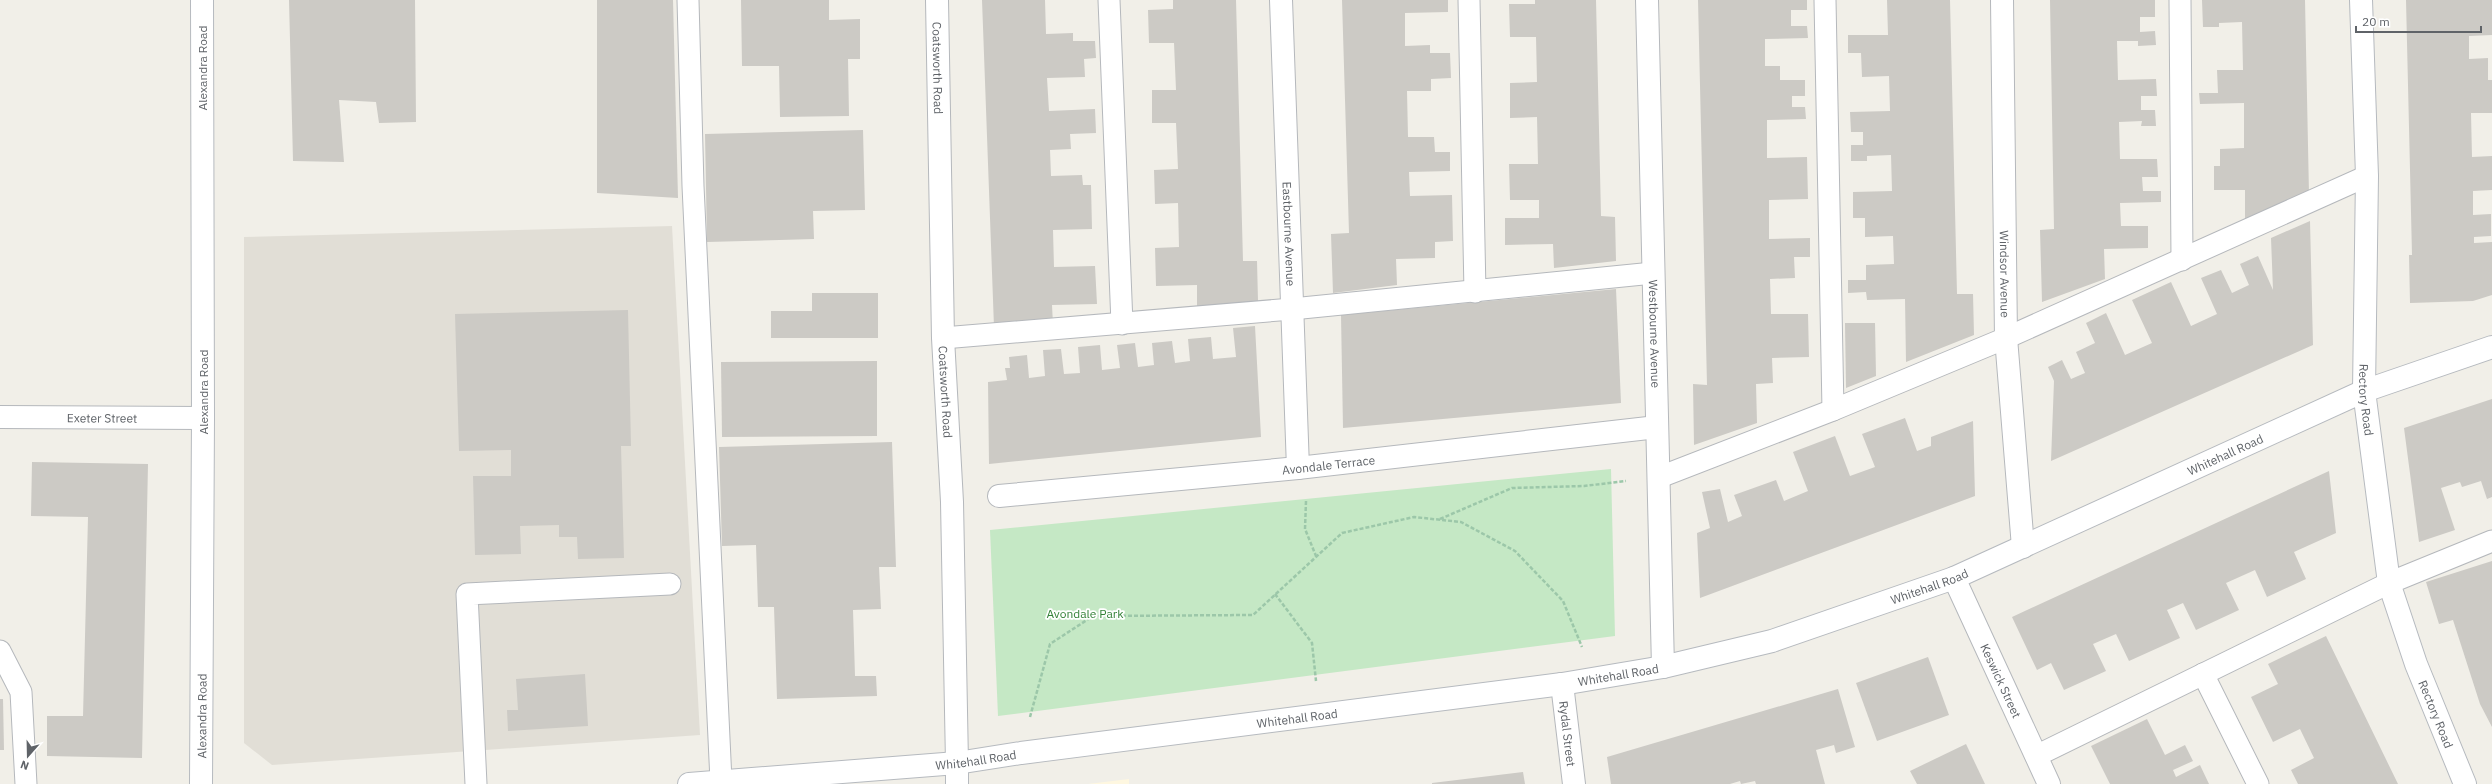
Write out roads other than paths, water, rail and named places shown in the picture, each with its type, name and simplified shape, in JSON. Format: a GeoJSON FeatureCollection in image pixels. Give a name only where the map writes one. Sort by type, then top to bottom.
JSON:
{"type":"FeatureCollection","features":[{"type":"Feature","properties":{"kind":"street","name":"Alexandra Road"},"geometry":{"type":"LineString","coordinates":[[201,784],[203,418],[202,0]]}},
{"type":"Feature","properties":{"kind":"street","name":"Coatsworth Road"},"geometry":{"type":"LineString","coordinates":[[937,0],[943,338],[952,502],[957,774]]}},
{"type":"Feature","properties":{"kind":"street","name":"Eastbourne Avenue"},"geometry":{"type":"LineString","coordinates":[[1281,0],[1298,468]]}},
{"type":"Feature","properties":{"kind":"street","name":"Westbourne Avenue"},"geometry":{"type":"LineString","coordinates":[[1647,0],[1656,427],[1660,477],[1663,667]]}},
{"type":"Feature","properties":{"kind":"street","name":"Windsor Avenue"},"geometry":{"type":"LineString","coordinates":[[2002,0],[2006,338],[2023,547]]}},
{"type":"Feature","properties":{"kind":"street","name":"Rectory Road"},"geometry":{"type":"LineString","coordinates":[[2362,0],[2367,176],[2364,392],[2389,583],[2416,664],[2465,784]]}},
{"type":"Feature","properties":{"kind":"street","name":"Whitehall Road"},"geometry":{"type":"LineString","coordinates":[[689,784],[957,774],[1021,753],[1562,684],[1594,677],[1663,667],[1772,641],[1954,578],[2364,392],[2492,347]]}},
{"type":"Feature","properties":{"kind":"street","name":"Exeter Street"},"geometry":{"type":"LineString","coordinates":[[0,417],[203,418]]}},
{"type":"Feature","properties":{"kind":"street","name":"Avondale Terrace"},"geometry":{"type":"LineString","coordinates":[[999,496],[1298,468],[1656,427]]}},
{"type":"Feature","properties":{"kind":"street","name":"Keswick Street"},"geometry":{"type":"LineString","coordinates":[[1954,578],[2049,784]]}},
{"type":"Feature","properties":{"kind":"street","name":"Rydal Street"},"geometry":{"type":"LineString","coordinates":[[1562,684],[1574,784]]}},
{"type":"Feature","properties":{"kind":"lane"},"geometry":{"type":"LineString","coordinates":[[688,0],[693,186],[721,782]]}},
{"type":"Feature","properties":{"kind":"lane"},"geometry":{"type":"LineString","coordinates":[[1109,0],[1122,324]]}},
{"type":"Feature","properties":{"kind":"lane"},"geometry":{"type":"LineString","coordinates":[[1469,0],[1475,292]]}},
{"type":"Feature","properties":{"kind":"lane"},"geometry":{"type":"LineString","coordinates":[[1825,0],[1833,410]]}},
{"type":"Feature","properties":{"kind":"lane"},"geometry":{"type":"LineString","coordinates":[[2180,0],[2182,260]]}},
{"type":"Feature","properties":{"kind":"lane"},"geometry":{"type":"LineString","coordinates":[[1660,477],[1833,410],[2006,338],[2367,176]]}},
{"type":"Feature","properties":{"kind":"lane"},"geometry":{"type":"LineString","coordinates":[[943,338],[1292,309],[1475,292],[1653,273]]}},
{"type":"Feature","properties":{"kind":"lane"},"geometry":{"type":"LineString","coordinates":[[2036,756],[2389,583],[2492,541]]}},
{"type":"Feature","properties":{"kind":"lane"},"geometry":{"type":"LineString","coordinates":[[476,784],[467,594],[670,584]]}},
{"type":"Feature","properties":{"kind":"lane"},"geometry":{"type":"LineString","coordinates":[[0,651],[21,692],[26,784]]}},
{"type":"Feature","properties":{"kind":"lane"},"geometry":{"type":"LineString","coordinates":[[2203,674],[2258,784]]}},
{"type":"Feature","properties":{"kind":"park label","name":"Avondale Park"},"geometry":{"type":"Point","coordinates":[1085,613]}}]}
